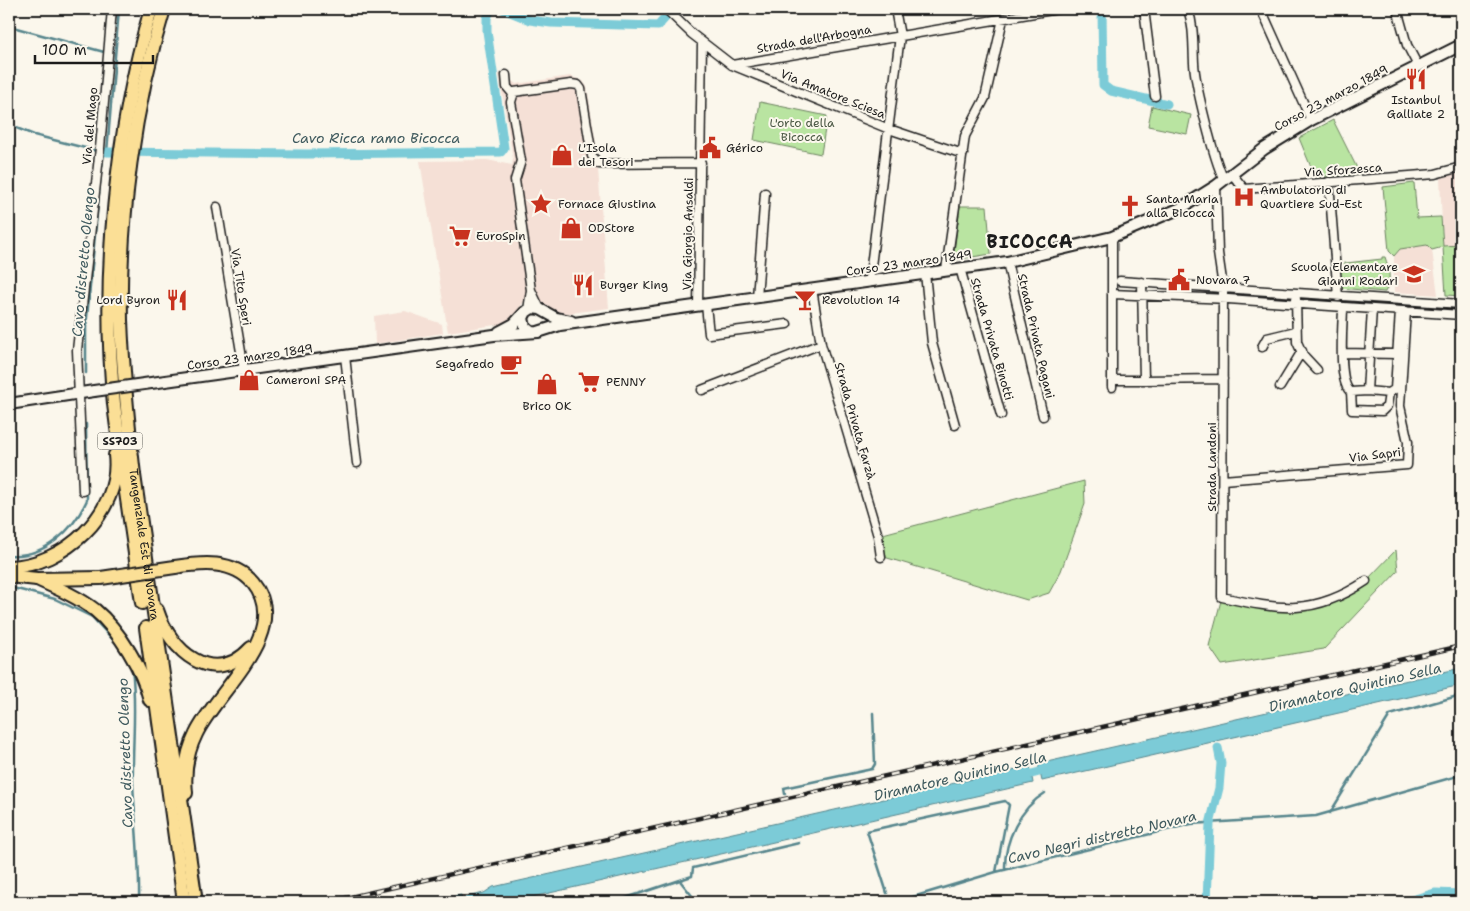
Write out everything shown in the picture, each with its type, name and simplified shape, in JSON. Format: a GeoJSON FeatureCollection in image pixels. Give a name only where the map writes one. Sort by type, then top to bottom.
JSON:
{"type":"FeatureCollection","features":[{"type":"Feature","properties":{"kind":"highway","name":"Tangenziale Est di Novara"},"geometry":{"type":"LineString","coordinates":[[151,9],[132,88],[122,150],[114,223],[110,313],[114,403],[164,757],[186,873],[196,902]]}},
{"type":"Feature","properties":{"kind":"highway","name":"Tangenziale Est di Novara"},"geometry":{"type":"LineString","coordinates":[[164,9],[147,71],[134,143],[124,231],[122,308],[126,407],[186,873],[184,902]]}},
{"type":"Feature","properties":{"kind":"highway","name":"SS703"},"geometry":{"type":"LineString","coordinates":[[9,567],[37,563],[70,545],[86,532],[102,510],[111,487],[116,462],[113,434],[114,403]]}},
{"type":"Feature","properties":{"kind":"highway","name":"SS703"},"geometry":{"type":"LineString","coordinates":[[9,576],[37,580],[101,578],[201,563],[222,564],[251,581],[261,594],[265,606],[266,621],[260,638],[242,667],[204,719],[189,753],[186,789],[186,873]]}},
{"type":"Feature","properties":{"kind":"highway","name":"SS703"},"geometry":{"type":"LineString","coordinates":[[148,578],[160,620],[169,638],[182,653],[195,661],[209,665],[220,665],[247,652],[260,638]]}},
{"type":"Feature","properties":{"kind":"highway","name":"SS703"},"geometry":{"type":"LineString","coordinates":[[37,580],[62,590],[95,610],[134,660],[148,690],[164,757]]}},
{"type":"Feature","properties":{"kind":"main road","name":"Corso 23 marzo 1849"},"geometry":{"type":"LineString","coordinates":[[544,329],[1008,262],[1112,237],[1181,208],[1310,120],[1461,45]]}},
{"type":"Feature","properties":{"kind":"main road","name":"Corso 23 marzo 1849"},"geometry":{"type":"LineString","coordinates":[[541,309],[556,318],[578,323]]}},
{"type":"Feature","properties":{"kind":"main road"},"geometry":{"type":"LineString","coordinates":[[541,309],[547,321],[544,329],[535,332],[530,331],[523,322],[527,311],[541,309]]}},
{"type":"Feature","properties":{"kind":"main road","name":"Corso 23 marzo 1849"},"geometry":{"type":"LineString","coordinates":[[494,335],[514,324],[527,311]]}},
{"type":"Feature","properties":{"kind":"main road","name":"Corso 23 marzo 1849"},"geometry":{"type":"LineString","coordinates":[[9,404],[530,331]]}},
{"type":"Feature","properties":{"kind":"street","name":"Via del Mago"},"geometry":{"type":"LineString","coordinates":[[83,491],[77,350],[100,151],[112,9]]}},
{"type":"Feature","properties":{"kind":"street","name":"Via Amatore Sciesa"},"geometry":{"type":"LineString","coordinates":[[666,9],[702,42],[732,65],[889,129],[962,154]]}},
{"type":"Feature","properties":{"kind":"street"},"geometry":{"type":"LineString","coordinates":[[869,282],[900,36],[895,9]]}},
{"type":"Feature","properties":{"kind":"street","name":"Strada dell'Arbogna"},"geometry":{"type":"LineString","coordinates":[[732,65],[1058,9]]}},
{"type":"Feature","properties":{"kind":"street"},"geometry":{"type":"LineString","coordinates":[[1144,9],[1155,96]]}},
{"type":"Feature","properties":{"kind":"street","name":"Strada Landoni"},"geometry":{"type":"LineString","coordinates":[[1188,9],[1195,43],[1194,63],[1198,86],[1220,172],[1224,180],[1218,253],[1223,288],[1222,597],[1283,609],[1333,599],[1366,581]]}},
{"type":"Feature","properties":{"kind":"street"},"geometry":{"type":"LineString","coordinates":[[1261,9],[1310,120]]}},
{"type":"Feature","properties":{"kind":"street"},"geometry":{"type":"LineString","coordinates":[[1397,9],[1407,45],[1418,66]]}},
{"type":"Feature","properties":{"kind":"street"},"geometry":{"type":"LineString","coordinates":[[946,270],[965,136],[985,98],[1003,19]]}},
{"type":"Feature","properties":{"kind":"street","name":"Via Giorgio Ansaldi"},"geometry":{"type":"LineString","coordinates":[[702,42],[702,305],[709,334],[788,324]]}},
{"type":"Feature","properties":{"kind":"street"},"geometry":{"type":"LineString","coordinates":[[506,75],[507,87],[513,94],[511,102],[521,161],[515,180],[531,290],[527,311]]}},
{"type":"Feature","properties":{"kind":"street","name":"Via Giorgio Ansaldi"},"geometry":{"type":"LineString","coordinates":[[513,94],[518,90],[571,84],[578,85],[581,89],[593,160],[599,164],[701,163]]}},
{"type":"Feature","properties":{"kind":"street","name":"Via Sforzesca"},"geometry":{"type":"LineString","coordinates":[[1224,180],[1244,189],[1436,174],[1461,167]]}},
{"type":"Feature","properties":{"kind":"street"},"geometry":{"type":"LineString","coordinates":[[1329,182],[1338,296]]}},
{"type":"Feature","properties":{"kind":"street"},"geometry":{"type":"LineString","coordinates":[[758,297],[765,193]]}},
{"type":"Feature","properties":{"kind":"street","name":"Via Tito Speri"},"geometry":{"type":"LineString","coordinates":[[217,208],[244,370]]}},
{"type":"Feature","properties":{"kind":"street"},"geometry":{"type":"LineString","coordinates":[[1112,237],[1112,387]]}},
{"type":"Feature","properties":{"kind":"street","name":"Strada Privata Pagani"},"geometry":{"type":"LineString","coordinates":[[1008,262],[1043,416]]}},
{"type":"Feature","properties":{"kind":"street","name":"Strada Privata Binotti"},"geometry":{"type":"LineString","coordinates":[[960,268],[1002,415]]}},
{"type":"Feature","properties":{"kind":"street"},"geometry":{"type":"LineString","coordinates":[[925,273],[932,343],[955,425]]}},
{"type":"Feature","properties":{"kind":"street"},"geometry":{"type":"LineString","coordinates":[[1120,281],[1461,304]]}},
{"type":"Feature","properties":{"kind":"street"},"geometry":{"type":"LineString","coordinates":[[1142,282],[1144,380]]}},
{"type":"Feature","properties":{"kind":"street","name":"Strada Privata Farzà"},"geometry":{"type":"LineString","coordinates":[[812,289],[821,344],[878,536],[881,557]]}},
{"type":"Feature","properties":{"kind":"street"},"geometry":{"type":"LineString","coordinates":[[531,290],[541,309]]}},
{"type":"Feature","properties":{"kind":"street"},"geometry":{"type":"LineString","coordinates":[[1112,294],[1223,298],[1461,315]]}},
{"type":"Feature","properties":{"kind":"street"},"geometry":{"type":"LineString","coordinates":[[1296,294],[1297,342],[1317,370]]}},
{"type":"Feature","properties":{"kind":"street"},"geometry":{"type":"LineString","coordinates":[[1343,307],[1342,353],[1345,385],[1351,392],[1352,410],[1358,412],[1382,411],[1387,406],[1389,393]]}},
{"type":"Feature","properties":{"kind":"street"},"geometry":{"type":"LineString","coordinates":[[1367,390],[1372,309]]}},
{"type":"Feature","properties":{"kind":"street"},"geometry":{"type":"LineString","coordinates":[[1351,392],[1367,390],[1389,393],[1395,389],[1397,354],[1403,311]]}},
{"type":"Feature","properties":{"kind":"street","name":"Via Sapri"},"geometry":{"type":"LineString","coordinates":[[1223,480],[1407,465],[1408,442],[1400,406],[1403,311]]}},
{"type":"Feature","properties":{"kind":"street"},"geometry":{"type":"LineString","coordinates":[[1262,347],[1266,338],[1296,331]]}},
{"type":"Feature","properties":{"kind":"street"},"geometry":{"type":"LineString","coordinates":[[702,390],[821,344]]}},
{"type":"Feature","properties":{"kind":"street"},"geometry":{"type":"LineString","coordinates":[[1280,387],[1302,351]]}},
{"type":"Feature","properties":{"kind":"street"},"geometry":{"type":"LineString","coordinates":[[1342,353],[1397,354]]}},
{"type":"Feature","properties":{"kind":"street"},"geometry":{"type":"LineString","coordinates":[[345,356],[357,463]]}},
{"type":"Feature","properties":{"kind":"street"},"geometry":{"type":"LineString","coordinates":[[1117,380],[1223,379]]}},
{"type":"Feature","properties":{"kind":"shaded area"},"geometry":{"type":"Polygon","coordinates":[[[511,73],[512,81],[516,84],[570,76],[583,81],[587,87],[596,144],[609,308],[563,314],[551,311],[538,299],[525,300],[512,319],[502,324],[448,332],[420,161],[487,160],[512,165],[513,159],[499,74],[511,73]]]}},
{"type":"Feature","properties":{"kind":"shaded area"},"geometry":{"type":"Polygon","coordinates":[[[1461,173],[1461,245],[1443,246],[1440,178],[1461,173]]]}},
{"type":"Feature","properties":{"kind":"shaded area","name":"Scuola Elementare Gianni Rodari"},"geometry":{"type":"Polygon","coordinates":[[[1427,245],[1432,250],[1438,295],[1394,292],[1394,256],[1400,249],[1427,245]]]}},
{"type":"Feature","properties":{"kind":"shaded area"},"geometry":{"type":"Polygon","coordinates":[[[405,311],[442,324],[443,333],[375,344],[374,316],[405,311]]]}},
{"type":"Feature","properties":{"kind":"green space","name":"L'orto della Bicocca"},"geometry":{"type":"Polygon","coordinates":[[[760,102],[827,116],[821,154],[754,140],[760,102]]]}},
{"type":"Feature","properties":{"kind":"green space"},"geometry":{"type":"Polygon","coordinates":[[[1152,106],[1191,115],[1187,134],[1148,126],[1152,106]]]}},
{"type":"Feature","properties":{"kind":"green space"},"geometry":{"type":"Polygon","coordinates":[[[1333,120],[1360,174],[1315,177],[1299,138],[1333,120]]]}},
{"type":"Feature","properties":{"kind":"green space"},"geometry":{"type":"Polygon","coordinates":[[[1414,183],[1417,218],[1441,217],[1443,246],[1461,245],[1461,296],[1446,295],[1443,247],[1432,250],[1427,245],[1400,249],[1394,256],[1389,251],[1383,187],[1414,183]]]}},
{"type":"Feature","properties":{"kind":"green space"},"geometry":{"type":"Polygon","coordinates":[[[960,206],[987,206],[991,254],[953,260],[960,206]]]}},
{"type":"Feature","properties":{"kind":"green space"},"geometry":{"type":"Polygon","coordinates":[[[1382,257],[1385,257],[1389,275],[1389,284],[1385,292],[1339,288],[1337,264],[1382,259],[1382,257]]]}},
{"type":"Feature","properties":{"kind":"green space"},"geometry":{"type":"Polygon","coordinates":[[[1084,481],[1085,504],[1061,571],[1049,593],[1027,600],[884,557],[879,535],[1084,481]]]}},
{"type":"Feature","properties":{"kind":"green space"},"geometry":{"type":"Polygon","coordinates":[[[1396,550],[1398,571],[1324,649],[1222,665],[1209,646],[1222,597],[1287,608],[1333,599],[1366,581],[1396,550]]]}},
{"type":"Feature","properties":{"kind":"water"},"geometry":{"type":"Polygon","coordinates":[[[1461,668],[1461,685],[1042,781],[1038,764],[1461,668]]]}},
{"type":"Feature","properties":{"kind":"water"},"geometry":{"type":"Polygon","coordinates":[[[1030,766],[1033,783],[510,902],[429,902],[461,895],[462,898],[484,893],[493,887],[1030,766]]]}},
{"type":"Feature","properties":{"kind":"waterway","name":"Cavo distretto Olengo"},"geometry":{"type":"LineString","coordinates":[[86,373],[86,328],[101,173],[104,152],[107,152],[119,9]]}},
{"type":"Feature","properties":{"kind":"waterway","name":"Cavo Ricca ramo Bicocca"},"geometry":{"type":"LineString","coordinates":[[107,152],[307,154],[501,152],[504,148],[487,31],[487,18],[491,9]]}},
{"type":"Feature","properties":{"kind":"waterway","name":"Cavo Ricca ramo Bicocca"},"geometry":{"type":"LineString","coordinates":[[503,9],[530,20],[551,23],[658,26],[673,9]]}},
{"type":"Feature","properties":{"kind":"waterway","name":"Cavo Ricca ramo Bicocca"},"geometry":{"type":"LineString","coordinates":[[1102,9],[1103,85],[1111,91],[1167,104]]}},
{"type":"Feature","properties":{"kind":"waterway"},"geometry":{"type":"LineString","coordinates":[[9,26],[104,52]]}},
{"type":"Feature","properties":{"kind":"waterway","name":"Cavo distretto Olengo"},"geometry":{"type":"LineString","coordinates":[[9,125],[34,135],[97,151]]}},
{"type":"Feature","properties":{"kind":"waterway","name":"Cavo distretto Olengo"},"geometry":{"type":"LineString","coordinates":[[9,555],[22,555],[45,547],[65,532],[81,511],[87,500],[86,424]]}},
{"type":"Feature","properties":{"kind":"waterway","name":"Cavo distretto Olengo"},"geometry":{"type":"LineString","coordinates":[[9,587],[55,599],[92,617],[117,644]]}},
{"type":"Feature","properties":{"kind":"waterway","name":"Cavo distretto Olengo"},"geometry":{"type":"LineString","coordinates":[[132,668],[134,711],[133,783],[139,902]]}},
{"type":"Feature","properties":{"kind":"waterway"},"geometry":{"type":"LineString","coordinates":[[1330,813],[1390,715],[1461,695]]}},
{"type":"Feature","properties":{"kind":"waterway"},"geometry":{"type":"LineString","coordinates":[[785,794],[784,788],[872,769],[875,764],[873,713]]}},
{"type":"Feature","properties":{"kind":"waterway","name":"Cavo Negri distretto Novara"},"geometry":{"type":"LineString","coordinates":[[1207,902],[1210,824],[1219,788],[1221,763],[1218,748]]}},
{"type":"Feature","properties":{"kind":"waterway","name":"Diramatore Quintino Sella"},"geometry":{"type":"LineString","coordinates":[[1020,777],[1051,769]]}},
{"type":"Feature","properties":{"kind":"waterway","name":"Cavo Negri distretto Novara"},"geometry":{"type":"LineString","coordinates":[[896,902],[996,872],[1191,824],[1316,816],[1461,775]]}},
{"type":"Feature","properties":{"kind":"waterway"},"geometry":{"type":"LineString","coordinates":[[1005,870],[1007,848],[1015,826],[1028,807],[1045,793]]}},
{"type":"Feature","properties":{"kind":"waterway"},"geometry":{"type":"LineString","coordinates":[[887,893],[867,831],[1005,801],[1009,805],[996,872]]}},
{"type":"Feature","properties":{"kind":"waterway","name":"Cavo Negri distretto Novara"},"geometry":{"type":"LineString","coordinates":[[614,902],[692,876],[693,868],[799,843]]}},
{"type":"Feature","properties":{"kind":"waterway","name":"Cavo Negri distretto Novara"},"geometry":{"type":"LineString","coordinates":[[681,882],[697,902]]}},
{"type":"Feature","properties":{"kind":"waterway"},"geometry":{"type":"LineString","coordinates":[[1405,902],[1435,893],[1461,894]]}},
{"type":"Feature","properties":{"kind":"railway"},"geometry":{"type":"LineString","coordinates":[[328,902],[1461,646]]}},
{"type":"Feature","properties":{"kind":"place","name":"Istanbul Galliate 2"},"geometry":{"type":"Point","coordinates":[1416,79]}},
{"type":"Feature","properties":{"kind":"place","name":"Gérico"},"geometry":{"type":"Point","coordinates":[710,148]}},
{"type":"Feature","properties":{"kind":"place","name":"L'Isola dei Tesori"},"geometry":{"type":"Point","coordinates":[562,155]}},
{"type":"Feature","properties":{"kind":"place","name":"Ambulatorio di Quartiere Sud-Est"},"geometry":{"type":"Point","coordinates":[1244,197]}},
{"type":"Feature","properties":{"kind":"place","name":"Fornace Giustina"},"geometry":{"type":"Point","coordinates":[541,204]}},
{"type":"Feature","properties":{"kind":"place","name":"Santa Maria alla Bicocca"},"geometry":{"type":"Point","coordinates":[1130,206]}},
{"type":"Feature","properties":{"kind":"place","name":"ODStore"},"geometry":{"type":"Point","coordinates":[571,228]}},
{"type":"Feature","properties":{"kind":"place","name":"EuroSpin"},"geometry":{"type":"Point","coordinates":[460,236]}},
{"type":"Feature","properties":{"kind":"place","name":"Scuola Elementare Gianni Rodari"},"geometry":{"type":"Point","coordinates":[1414,274]}},
{"type":"Feature","properties":{"kind":"place","name":"Novara 7"},"geometry":{"type":"Point","coordinates":[1179,280]}},
{"type":"Feature","properties":{"kind":"place","name":"Burger King"},"geometry":{"type":"Point","coordinates":[583,285]}},
{"type":"Feature","properties":{"kind":"place","name":"Lord Byron"},"geometry":{"type":"Point","coordinates":[177,300]}},
{"type":"Feature","properties":{"kind":"place","name":"Revolution 14"},"geometry":{"type":"Point","coordinates":[805,300]}},
{"type":"Feature","properties":{"kind":"place","name":"Segafredo"},"geometry":{"type":"Point","coordinates":[511,364]}},
{"type":"Feature","properties":{"kind":"place","name":"Cameroni SPA"},"geometry":{"type":"Point","coordinates":[249,380]}},
{"type":"Feature","properties":{"kind":"place","name":"PENNY"},"geometry":{"type":"Point","coordinates":[589,382]}},
{"type":"Feature","properties":{"kind":"place","name":"Brico OK"},"geometry":{"type":"Point","coordinates":[547,384]}},
{"type":"Feature","properties":{"kind":"district","name":"BICOCCA"},"geometry":{"type":"Point","coordinates":[1030,242]}}]}
